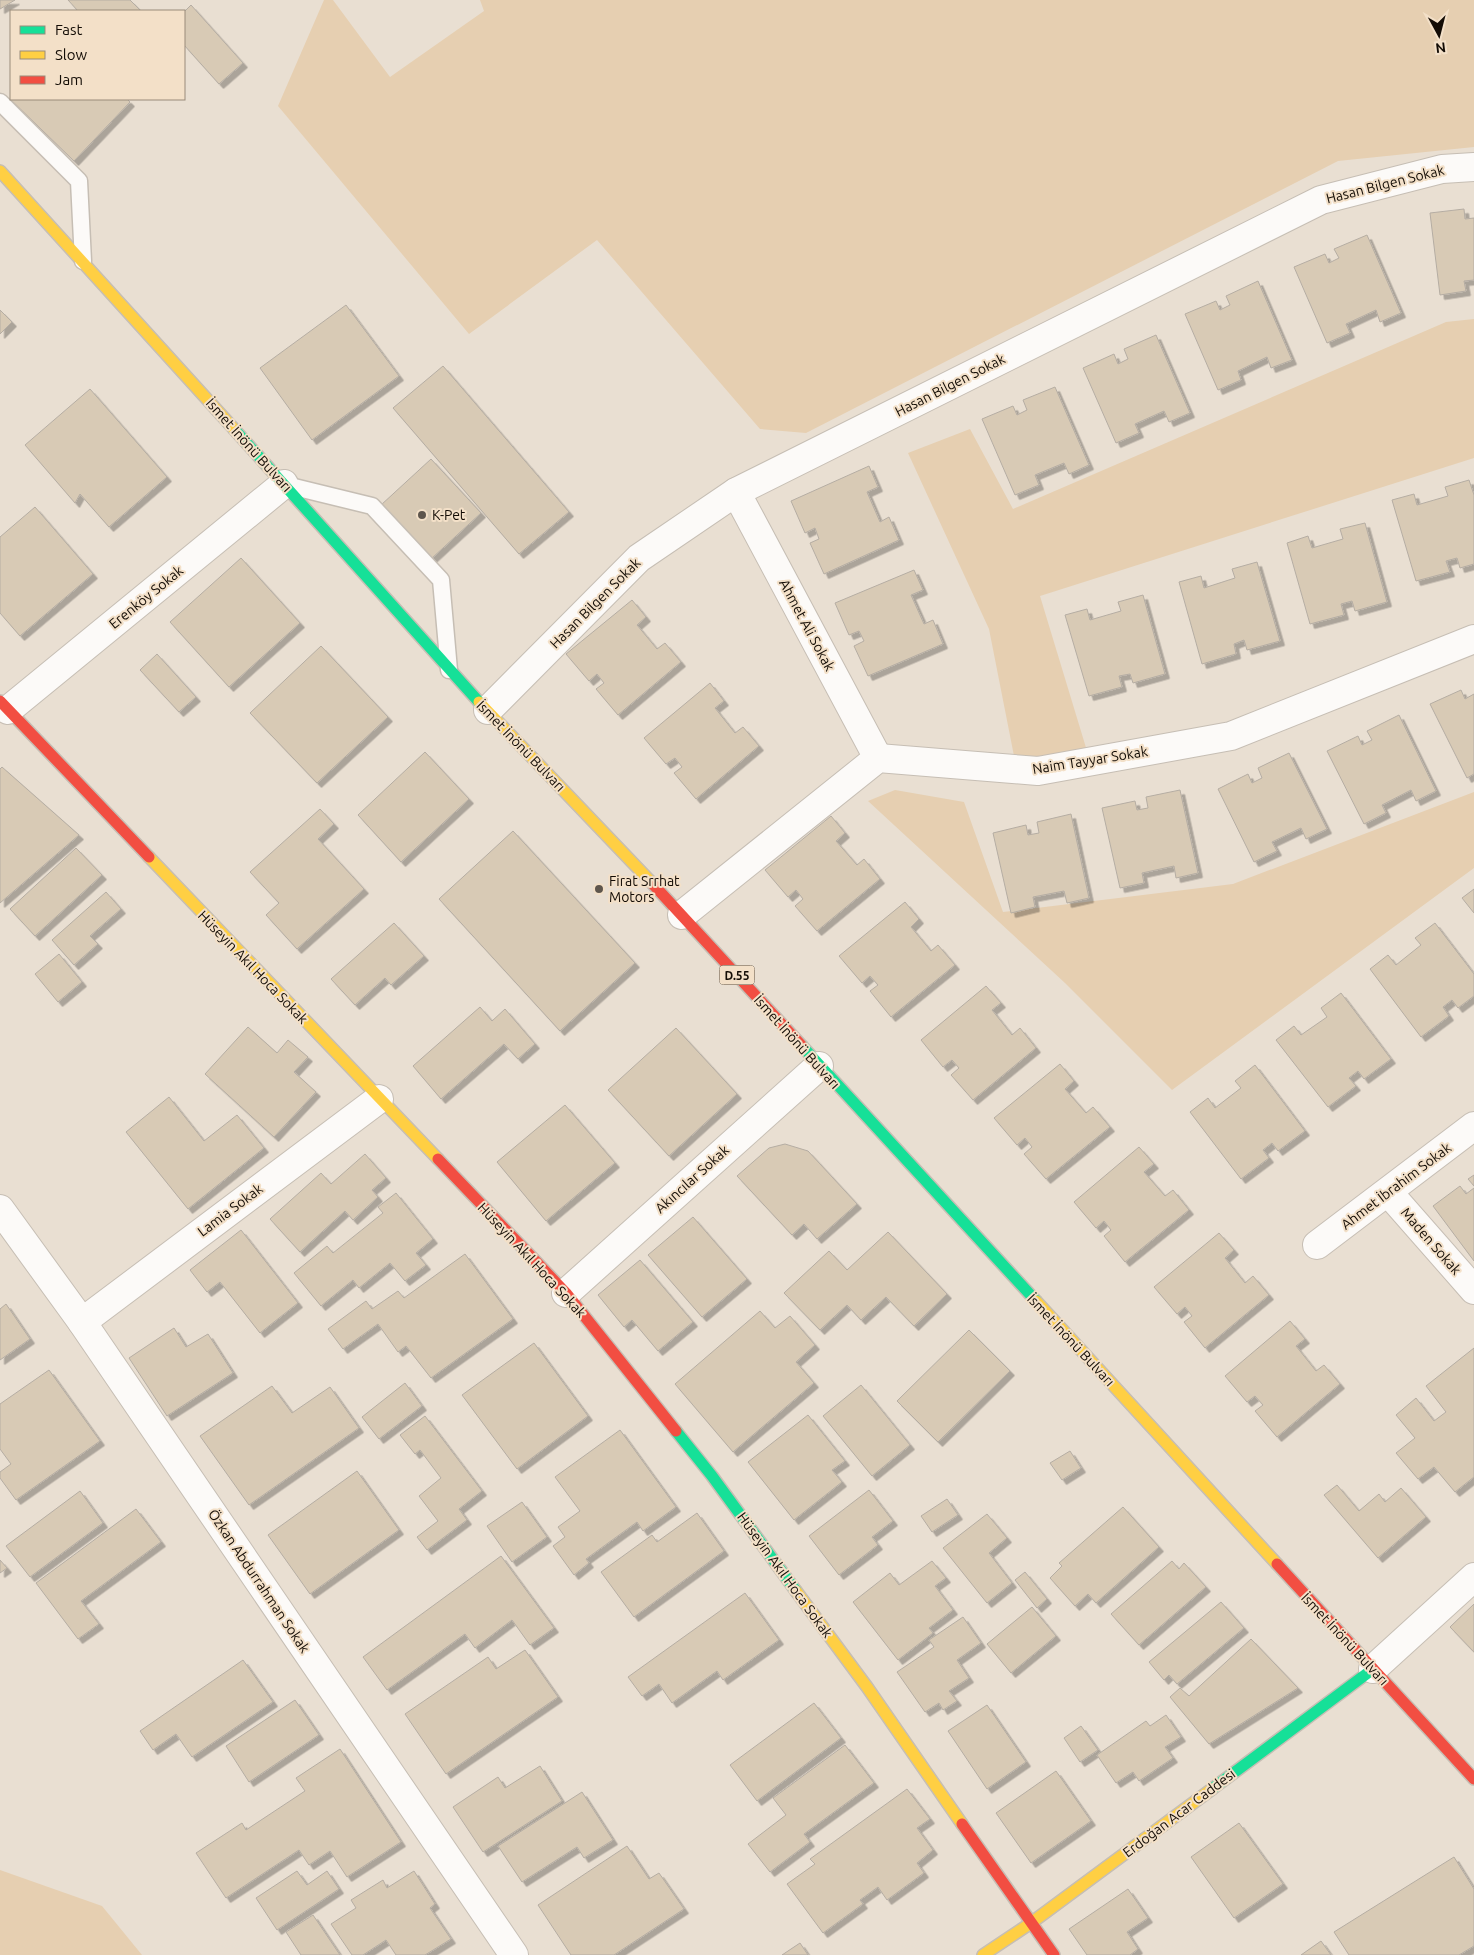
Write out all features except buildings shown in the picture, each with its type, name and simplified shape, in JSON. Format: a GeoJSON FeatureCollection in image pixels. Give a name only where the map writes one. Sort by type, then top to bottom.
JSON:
{"type":"FeatureCollection","features":[{"type":"Feature","properties":{"kind":"main road","name":"İsmet İnönü Bulvarı"},"geometry":{"type":"LineString","coordinates":[[0,171],[84,261],[450,670],[682,915],[1474,1779]]}},
{"type":"Feature","properties":{"kind":"main road","name":"Hüseyin Akıl Hoca Sokak"},"geometry":{"type":"LineString","coordinates":[[4,706],[378,1099],[566,1293],[712,1476],[867,1687],[1054,1955]]}},
{"type":"Feature","properties":{"kind":"main road","name":"Erdoğan Acar Caddesi"},"geometry":{"type":"LineString","coordinates":[[983,1955],[1031,1923],[1373,1669]]}},
{"type":"Feature","properties":{"kind":"street","name":"Hasan Bilgen Sokak"},"geometry":{"type":"LineString","coordinates":[[488,710],[639,558],[736,492],[1321,200],[1442,168],[1474,167]]}},
{"type":"Feature","properties":{"kind":"street","name":"Erenköy Sokak"},"geometry":{"type":"LineString","coordinates":[[4,706],[284,484]]}},
{"type":"Feature","properties":{"kind":"street","name":"Ahmet Ali Sokak"},"geometry":{"type":"LineString","coordinates":[[736,492],[878,758]]}},
{"type":"Feature","properties":{"kind":"street","name":"Naim Tayyar Sokak"},"geometry":{"type":"LineString","coordinates":[[878,758],[1038,771],[1231,736],[1474,639]]}},
{"type":"Feature","properties":{"kind":"street"},"geometry":{"type":"LineString","coordinates":[[682,915],[878,758]]}},
{"type":"Feature","properties":{"kind":"street","name":"Akıncılar Sokak"},"geometry":{"type":"LineString","coordinates":[[566,1293],[819,1066]]}},
{"type":"Feature","properties":{"kind":"street","name":"Lamia Sokak"},"geometry":{"type":"LineString","coordinates":[[82,1322],[378,1099]]}},
{"type":"Feature","properties":{"kind":"street","name":"Ahmet İbrahim Sokak"},"geometry":{"type":"LineString","coordinates":[[1317,1245],[1474,1126]]}},
{"type":"Feature","properties":{"kind":"street","name":"Maden Sokak"},"geometry":{"type":"LineString","coordinates":[[1388,1192],[1474,1290]]}},
{"type":"Feature","properties":{"kind":"street","name":"Özkan Abdurrahman Sokak"},"geometry":{"type":"LineString","coordinates":[[2,1215],[82,1322],[514,1955]]}},
{"type":"Feature","properties":{"kind":"street"},"geometry":{"type":"LineString","coordinates":[[1373,1669],[1474,1577]]}},
{"type":"Feature","properties":{"kind":"lane"},"geometry":{"type":"LineString","coordinates":[[0,102],[78,181],[84,261]]}},
{"type":"Feature","properties":{"kind":"lane"},"geometry":{"type":"LineString","coordinates":[[284,484],[372,506],[441,580],[450,670]]}},
{"type":"Feature","properties":{"kind":"shaded area"},"geometry":{"type":"Polygon","coordinates":[[[324,0],[333,0],[390,77],[484,11],[480,0],[1474,0],[1474,147],[1338,161],[806,433],[760,429],[597,240],[469,334],[278,106],[324,0]]]}},
{"type":"Feature","properties":{"kind":"shaded area"},"geometry":{"type":"Polygon","coordinates":[[[1474,319],[1474,458],[1040,596],[1087,751],[1015,761],[989,629],[908,453],[970,429],[1013,509],[1446,322],[1474,319]]]}},
{"type":"Feature","properties":{"kind":"shaded area"},"geometry":{"type":"Polygon","coordinates":[[[895,790],[964,802],[1003,912],[1233,884],[1474,792],[1474,868],[1172,1090],[1065,983],[868,801],[895,790]]]}},
{"type":"Feature","properties":{"kind":"shaded area"},"geometry":{"type":"Polygon","coordinates":[[[0,1870],[102,1906],[142,1955],[0,1955],[0,1870]]]}},
{"type":"Feature","properties":{"kind":"traffic: fast"},"geometry":{"type":"LineString","coordinates":[[234,429],[479,702]]}},
{"type":"Feature","properties":{"kind":"traffic: fast"},"geometry":{"type":"LineString","coordinates":[[802,1046],[1036,1301]]}},
{"type":"Feature","properties":{"kind":"traffic: fast"},"geometry":{"type":"LineString","coordinates":[[676,1431],[712,1476],[796,1591]]}},
{"type":"Feature","properties":{"kind":"traffic: fast"},"geometry":{"type":"LineString","coordinates":[[1212,1789],[1373,1669]]}},
{"type":"Feature","properties":{"kind":"traffic: slow"},"geometry":{"type":"LineString","coordinates":[[0,171],[234,429]]}},
{"type":"Feature","properties":{"kind":"traffic: slow"},"geometry":{"type":"LineString","coordinates":[[479,702],[651,882]]}},
{"type":"Feature","properties":{"kind":"traffic: slow"},"geometry":{"type":"LineString","coordinates":[[149,857],[438,1159]]}},
{"type":"Feature","properties":{"kind":"traffic: slow"},"geometry":{"type":"LineString","coordinates":[[1036,1301],[1277,1564]]}},
{"type":"Feature","properties":{"kind":"traffic: slow"},"geometry":{"type":"LineString","coordinates":[[796,1591],[867,1687],[962,1824]]}},
{"type":"Feature","properties":{"kind":"traffic: slow"},"geometry":{"type":"LineString","coordinates":[[983,1955],[1031,1923],[1212,1789]]}},
{"type":"Feature","properties":{"kind":"traffic: jam"},"geometry":{"type":"LineString","coordinates":[[0,701],[149,857]]}},
{"type":"Feature","properties":{"kind":"traffic: jam"},"geometry":{"type":"LineString","coordinates":[[651,882],[802,1046]]}},
{"type":"Feature","properties":{"kind":"traffic: jam"},"geometry":{"type":"LineString","coordinates":[[438,1159],[566,1293],[676,1431]]}},
{"type":"Feature","properties":{"kind":"traffic: jam"},"geometry":{"type":"LineString","coordinates":[[1277,1564],[1474,1779]]}},
{"type":"Feature","properties":{"kind":"traffic: jam"},"geometry":{"type":"LineString","coordinates":[[962,1824],[1054,1955]]}},
{"type":"Feature","properties":{"kind":"place","name":"K-Pet"},"geometry":{"type":"Point","coordinates":[422,515]}},
{"type":"Feature","properties":{"kind":"place","name":"Firat Srrhat Motors"},"geometry":{"type":"Point","coordinates":[599,889]}}]}
